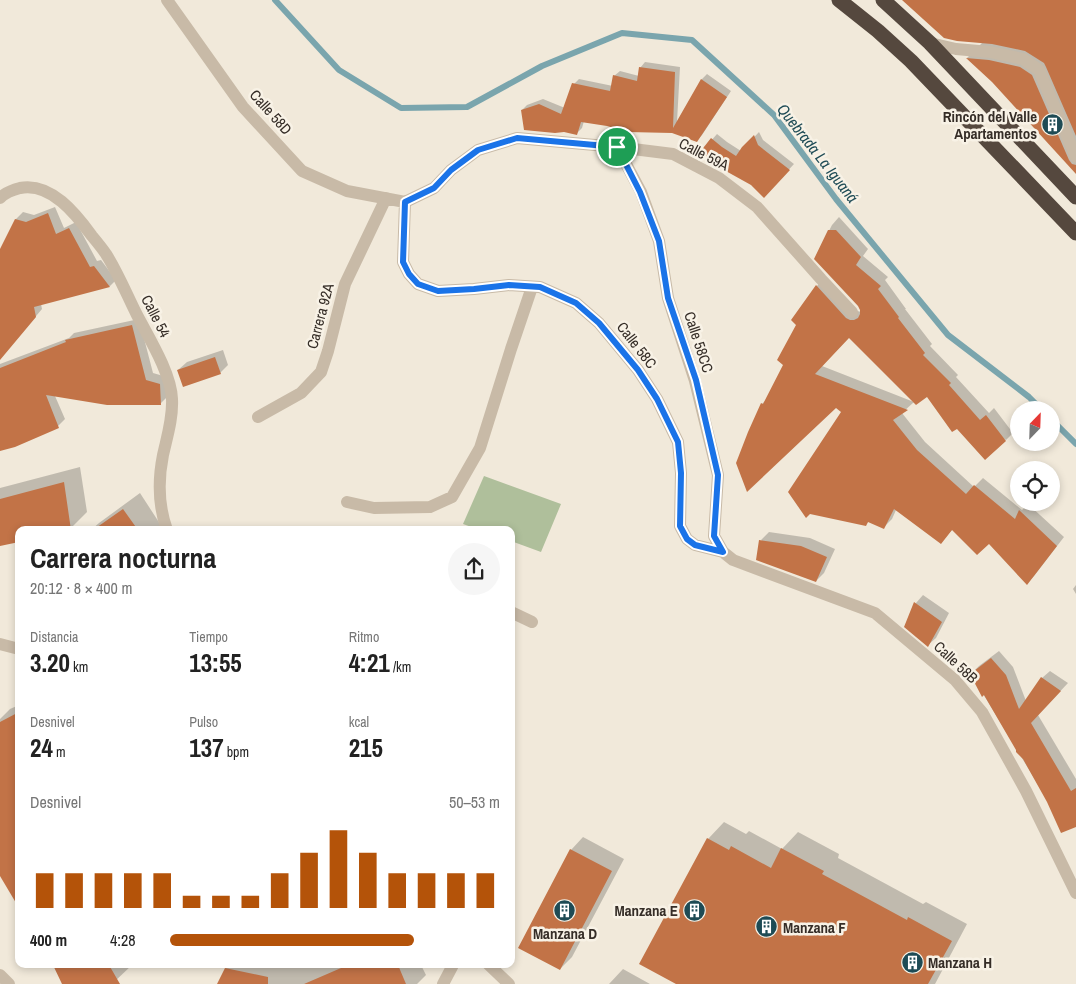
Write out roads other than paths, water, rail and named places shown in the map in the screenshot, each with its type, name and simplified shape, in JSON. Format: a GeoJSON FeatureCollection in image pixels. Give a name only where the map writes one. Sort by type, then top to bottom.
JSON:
{"type":"FeatureCollection","features":[{"type":"Feature","properties":{"kind":"highway"},"geometry":{"type":"LineString","coordinates":[[839,0],[878,31],[911,61],[1076,233]]}},
{"type":"Feature","properties":{"kind":"highway"},"geometry":{"type":"LineString","coordinates":[[883,0],[930,43],[1076,197]]}},
{"type":"Feature","properties":{"kind":"street","name":"Calle 58D"},"geometry":{"type":"LineString","coordinates":[[167,0],[242,107],[302,171],[348,191],[386,198]]}},
{"type":"Feature","properties":{"kind":"street"},"geometry":{"type":"LineString","coordinates":[[930,43],[1023,59],[1038,70],[1076,158]]}},
{"type":"Feature","properties":{"kind":"street","name":"Calle 59A"},"geometry":{"type":"LineString","coordinates":[[405,202],[434,188],[451,170],[478,150],[517,138],[673,154],[719,178],[757,207],[820,279],[852,312]]}},
{"type":"Feature","properties":{"kind":"street","name":"Calle 58CC"},"geometry":{"type":"LineString","coordinates":[[617,147],[640,192],[659,241],[668,298],[696,380],[718,475],[714,536],[723,552]]}},
{"type":"Feature","properties":{"kind":"street","name":"Calle 54"},"geometry":{"type":"LineString","coordinates":[[0,198],[13,189],[38,188],[62,202],[72,211],[106,254],[163,366],[172,398],[169,433],[163,455],[159,489],[166,526]]}},
{"type":"Feature","properties":{"kind":"street"},"geometry":{"type":"LineString","coordinates":[[386,198],[405,202]]}},
{"type":"Feature","properties":{"kind":"street","name":"Carrera 92A"},"geometry":{"type":"LineString","coordinates":[[258,417],[301,393],[321,372],[345,284],[386,198]]}},
{"type":"Feature","properties":{"kind":"street","name":"Calle 58C"},"geometry":{"type":"LineString","coordinates":[[405,202],[403,262],[409,274],[418,284],[438,291],[509,285],[540,287],[576,303],[599,323],[638,370],[657,399],[678,442],[681,473],[680,526],[687,539],[695,545],[723,552]]}},
{"type":"Feature","properties":{"kind":"street"},"geometry":{"type":"LineString","coordinates":[[347,502],[374,508],[430,507],[452,497],[480,448],[532,287]]}},
{"type":"Feature","properties":{"kind":"street","name":"Calle 58B"},"geometry":{"type":"LineString","coordinates":[[723,552],[733,560],[875,613],[955,680],[982,712],[1026,791],[1076,893]]}},
{"type":"Feature","properties":{"kind":"street"},"geometry":{"type":"LineString","coordinates":[[515,614],[532,622]]}},
{"type":"Feature","properties":{"kind":"street"},"geometry":{"type":"LineString","coordinates":[[0,644],[15,648]]}},
{"type":"Feature","properties":{"kind":"street"},"geometry":{"type":"LineString","coordinates":[[445,983],[452,968]]}},
{"type":"Feature","properties":{"kind":"street"},"geometry":{"type":"LineString","coordinates":[[492,968],[509,984]]}},
{"type":"Feature","properties":{"kind":"street"},"geometry":{"type":"LineString","coordinates":[[0,975],[9,984]]}},
{"type":"Feature","properties":{"kind":"waterway","name":"Quebrada La Iguaná"},"geometry":{"type":"LineString","coordinates":[[275,0],[339,70],[401,108],[467,107],[542,66],[622,33],[692,40],[774,115],[836,199],[948,335],[1033,401]]}},
{"type":"Feature","properties":{"kind":"waterway","name":"Quebrada La Iguaná"},"geometry":{"type":"LineString","coordinates":[[1060,428],[1076,444]]}},
{"type":"Feature","properties":{"kind":"place","name":"Rincón del Valle Apartamentos"},"geometry":{"type":"Point","coordinates":[1053,125]}},
{"type":"Feature","properties":{"kind":"place","name":"Manzana D"},"geometry":{"type":"Point","coordinates":[565,910]}},
{"type":"Feature","properties":{"kind":"place","name":"Manzana E"},"geometry":{"type":"Point","coordinates":[694,910]}},
{"type":"Feature","properties":{"kind":"place","name":"Manzana F"},"geometry":{"type":"Point","coordinates":[767,927]}},
{"type":"Feature","properties":{"kind":"place","name":"Manzana H"},"geometry":{"type":"Point","coordinates":[912,962]}}]}
